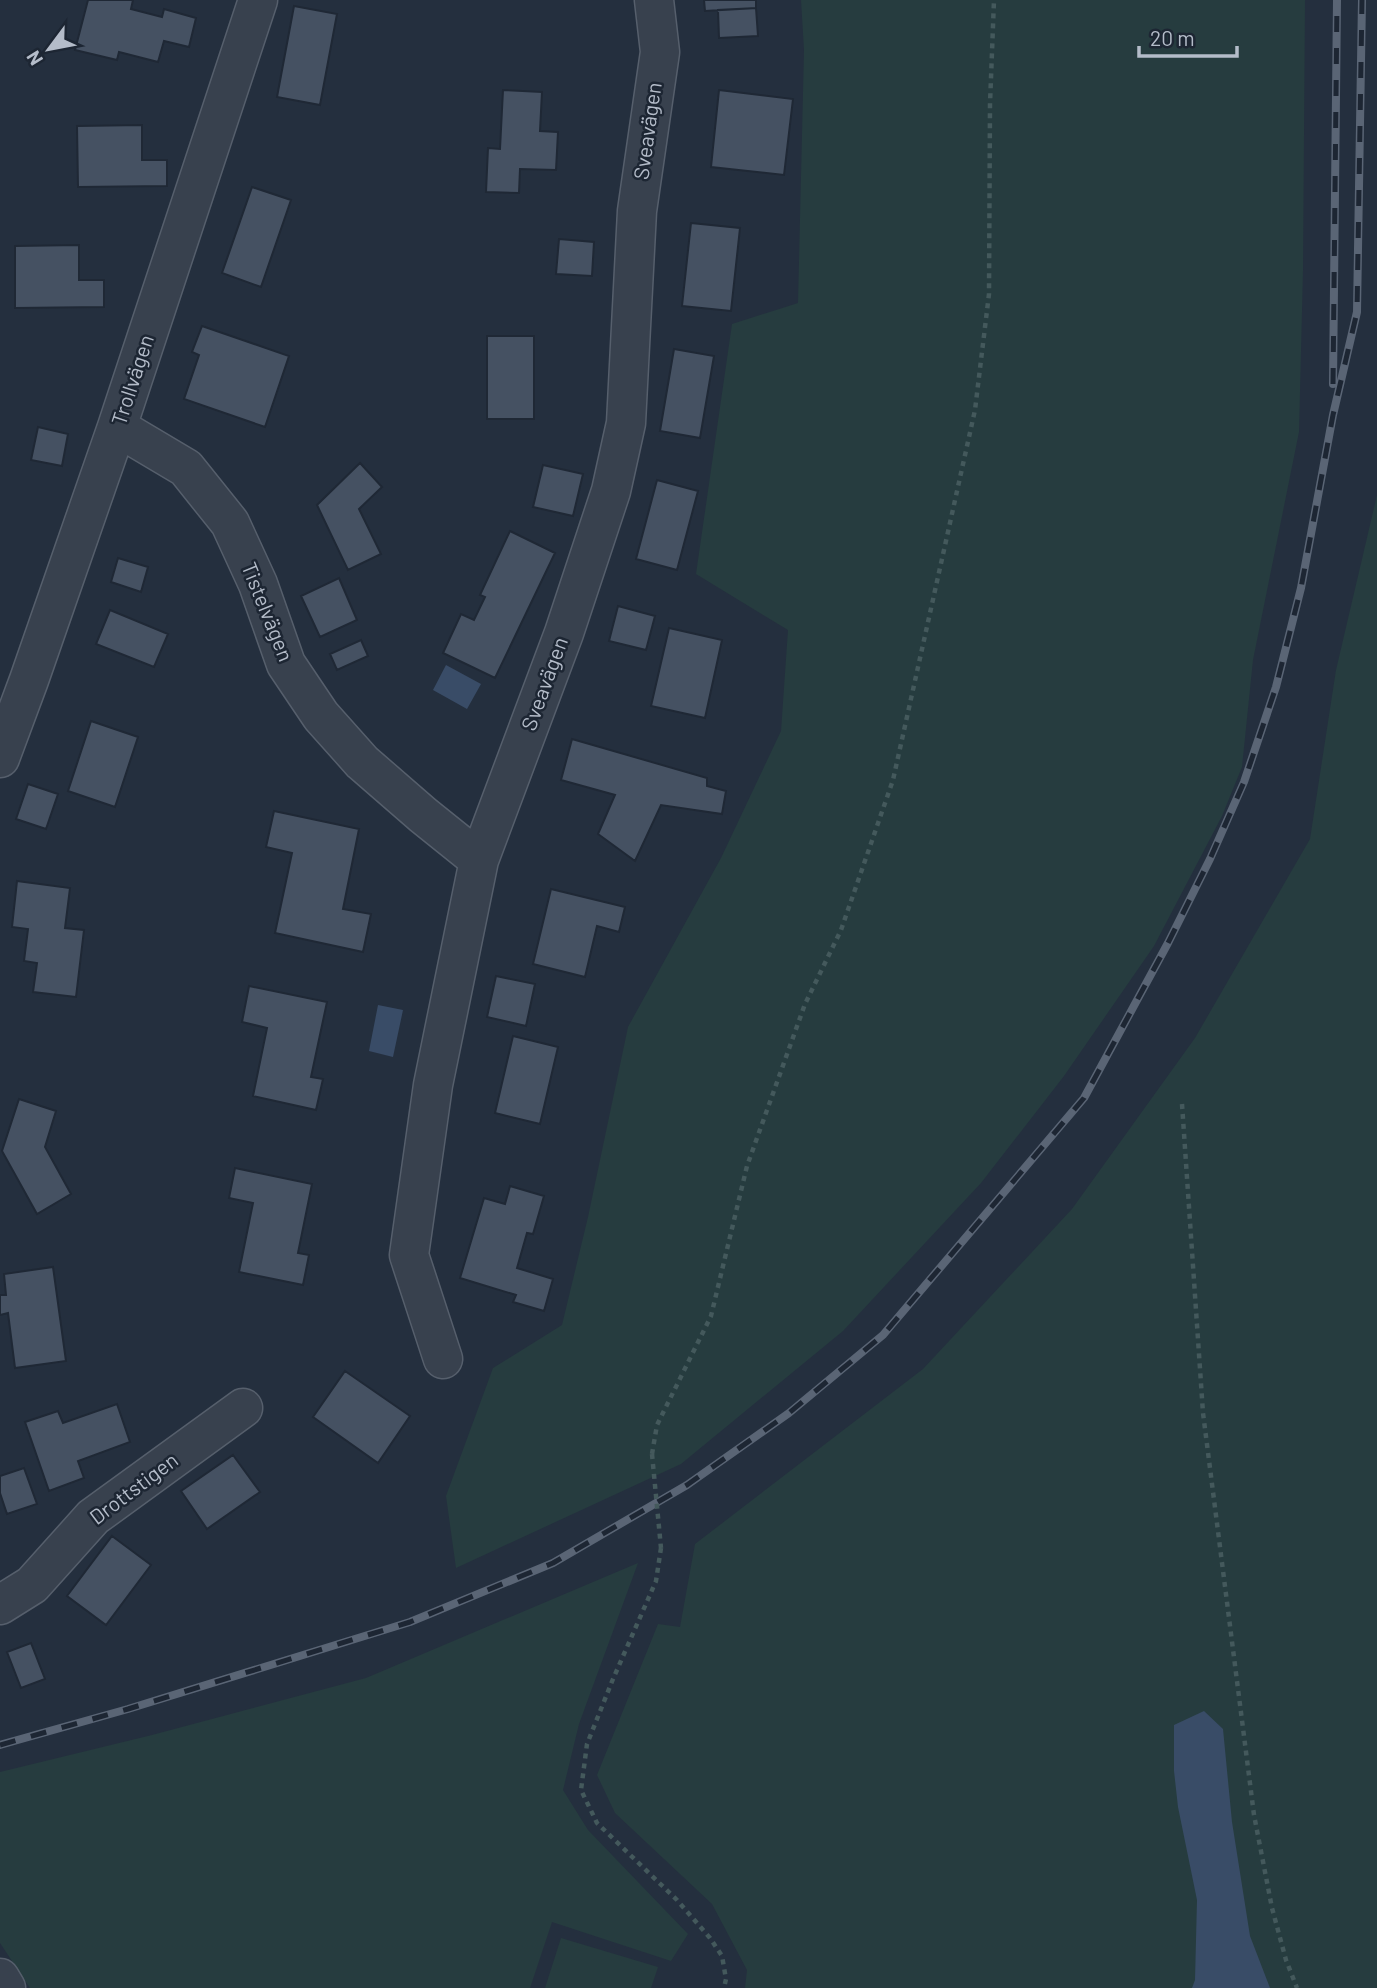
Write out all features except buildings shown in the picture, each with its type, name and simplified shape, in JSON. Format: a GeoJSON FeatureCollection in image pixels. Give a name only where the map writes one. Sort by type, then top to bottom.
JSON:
{"type":"FeatureCollection","features":[{"type":"Feature","properties":{"kind":"street","name":"Trollvägen"},"geometry":{"type":"LineString","coordinates":[[0,758],[117,427],[258,0]]}},
{"type":"Feature","properties":{"kind":"street","name":"Sveavägen"},"geometry":{"type":"LineString","coordinates":[[443,1359],[409,1255],[433,1085],[479,860],[564,633],[611,491],[626,423],[637,211],[660,52],[654,0]]}},
{"type":"Feature","properties":{"kind":"street","name":"Tistelvägen"},"geometry":{"type":"LineString","coordinates":[[117,427],[186,468],[230,523],[258,584],[286,664],[321,716],[362,762],[423,816],[479,860]]}},
{"type":"Feature","properties":{"kind":"street","name":"Drottstigen"},"geometry":{"type":"LineString","coordinates":[[0,1605],[32,1586],[93,1517],[243,1408]]}},
{"type":"Feature","properties":{"kind":"street"},"geometry":{"type":"LineString","coordinates":[[0,1978],[6,1988]]}},
{"type":"Feature","properties":{"kind":"path"},"geometry":{"type":"LineString","coordinates":[[724,1988],[726,1979],[722,1956],[710,1938],[677,1900],[597,1823],[581,1790],[587,1744],[612,1679],[656,1581],[662,1548],[652,1454],[657,1425],[711,1316],[747,1166],[805,1004],[841,930],[893,780],[975,410],[989,294],[990,104],[994,0]]}},
{"type":"Feature","properties":{"kind":"path"},"geometry":{"type":"LineString","coordinates":[[1182,1104],[1203,1413],[1254,1815],[1272,1908],[1286,1960],[1297,1988]]}},
{"type":"Feature","properties":{"kind":"green space"},"geometry":{"type":"Polygon","coordinates":[[[801,0],[1305,0],[1299,432],[1253,660],[1242,767],[1222,816],[1154,946],[1064,1076],[981,1183],[843,1331],[681,1464],[456,1568],[446,1496],[493,1368],[562,1325],[628,1027],[721,858],[781,731],[788,630],[696,574],[732,324],[798,303],[804,50],[801,0]]]}},
{"type":"Feature","properties":{"kind":"green space"},"geometry":{"type":"Polygon","coordinates":[[[1377,495],[1377,1988],[745,1988],[747,1970],[712,1904],[615,1813],[597,1775],[658,1624],[680,1627],[695,1544],[923,1369],[1072,1209],[1195,1038],[1310,839],[1336,670],[1377,495]]]}},
{"type":"Feature","properties":{"kind":"green space"},"geometry":{"type":"Polygon","coordinates":[[[638,1563],[579,1724],[563,1790],[588,1830],[688,1934],[671,1961],[552,1922],[530,1988],[30,1988],[0,1943],[0,1772],[366,1678],[638,1563]]]}},
{"type":"Feature","properties":{"kind":"green space"},"geometry":{"type":"Polygon","coordinates":[[[561,1938],[658,1967],[651,1988],[545,1988],[561,1938]]]}},
{"type":"Feature","properties":{"kind":"water"},"geometry":{"type":"Polygon","coordinates":[[[446,665],[481,684],[467,709],[433,690],[446,665]]]}},
{"type":"Feature","properties":{"kind":"water"},"geometry":{"type":"Polygon","coordinates":[[[378,1005],[403,1010],[393,1057],[369,1051],[378,1005]]]}},
{"type":"Feature","properties":{"kind":"water"},"geometry":{"type":"Polygon","coordinates":[[[1204,1711],[1223,1729],[1232,1822],[1250,1936],[1270,1988],[1192,1988],[1195,1980],[1197,1900],[1178,1807],[1174,1771],[1174,1725],[1204,1711]]]}},
{"type":"Feature","properties":{"kind":"railway"},"geometry":{"type":"LineString","coordinates":[[1333,384],[1337,0]]}},
{"type":"Feature","properties":{"kind":"railway"},"geometry":{"type":"LineString","coordinates":[[0,1745],[128,1709],[410,1622],[553,1563],[687,1485],[789,1413],[883,1335],[1084,1098],[1210,859],[1244,782],[1276,687],[1301,588],[1333,415],[1357,312],[1362,0]]}}]}
